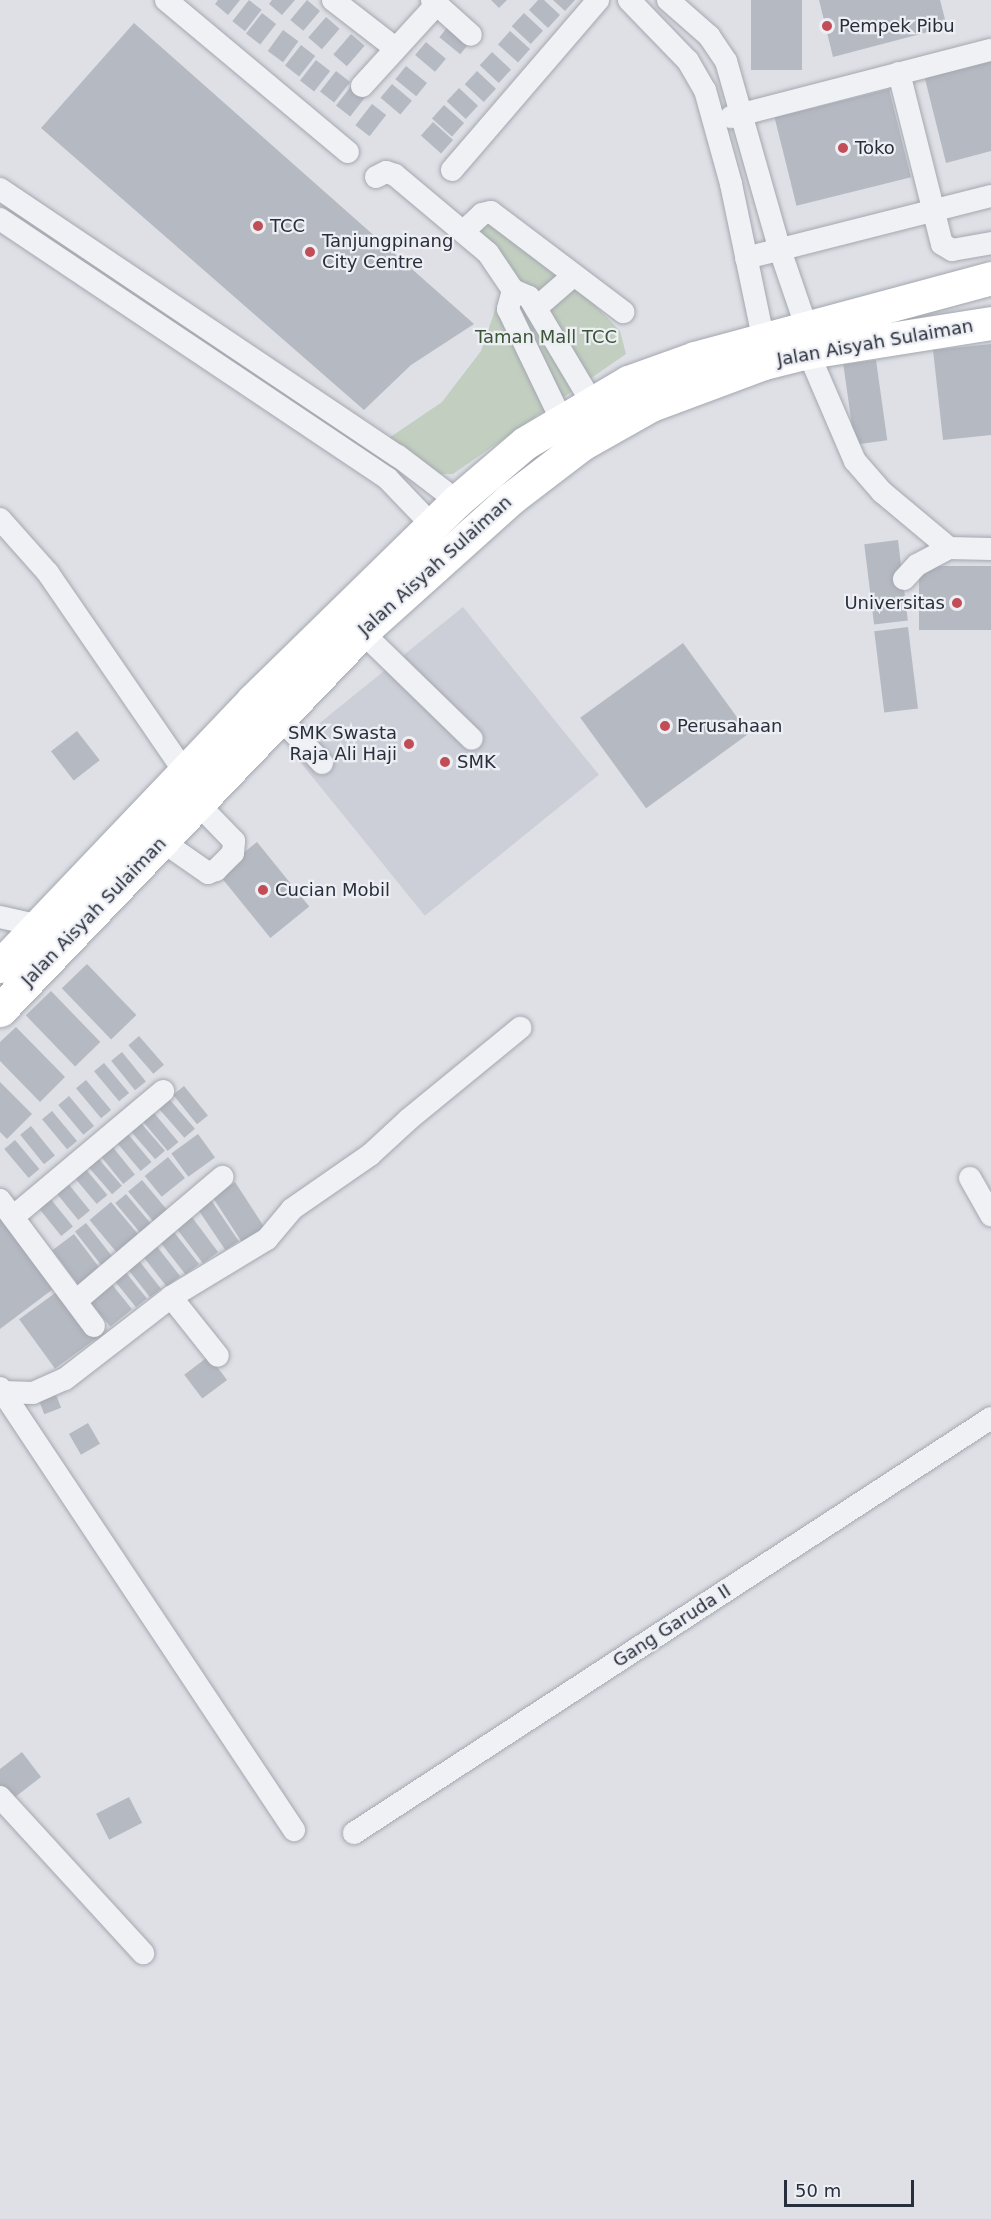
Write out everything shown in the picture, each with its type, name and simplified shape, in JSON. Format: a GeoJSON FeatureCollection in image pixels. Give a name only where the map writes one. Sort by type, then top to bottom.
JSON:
{"type":"FeatureCollection","features":[{"type":"Feature","properties":{"kind":"highway","name":"Jalan Aisyah Sulaiman"},"geometry":{"type":"LineString","coordinates":[[0,1010],[162,840],[192,788],[253,700],[343,638],[502,505],[582,444],[660,402],[807,339],[991,278]]}},
{"type":"Feature","properties":{"kind":"highway","name":"Jalan Aisyah Sulaiman"},"geometry":{"type":"LineString","coordinates":[[0,966],[40,926],[192,788],[279,717],[432,525],[525,443],[561,419],[628,382],[763,337],[807,339],[991,323]]}},
{"type":"Feature","properties":{"kind":"street"},"geometry":{"type":"LineString","coordinates":[[166,0],[348,152]]}},
{"type":"Feature","properties":{"kind":"street"},"geometry":{"type":"LineString","coordinates":[[333,0],[396,48]]}},
{"type":"Feature","properties":{"kind":"street"},"geometry":{"type":"LineString","coordinates":[[452,170],[598,0]]}},
{"type":"Feature","properties":{"kind":"street"},"geometry":{"type":"LineString","coordinates":[[629,0],[697,74],[715,121],[763,337]]}},
{"type":"Feature","properties":{"kind":"street"},"geometry":{"type":"LineString","coordinates":[[668,0],[718,49],[744,114],[780,250],[807,339],[855,461],[882,492],[949,548]]}},
{"type":"Feature","properties":{"kind":"street"},"geometry":{"type":"LineString","coordinates":[[362,86],[435,2],[471,34]]}},
{"type":"Feature","properties":{"kind":"street"},"geometry":{"type":"LineString","coordinates":[[715,121],[991,50]]}},
{"type":"Feature","properties":{"kind":"street"},"geometry":{"type":"LineString","coordinates":[[899,72],[931,210],[945,248],[991,243]]}},
{"type":"Feature","properties":{"kind":"street"},"geometry":{"type":"LineString","coordinates":[[376,177],[392,174],[465,231],[488,253],[513,290],[530,297],[591,402]]}},
{"type":"Feature","properties":{"kind":"street"},"geometry":{"type":"LineString","coordinates":[[0,189],[398,456],[457,501]]}},
{"type":"Feature","properties":{"kind":"street"},"geometry":{"type":"LineString","coordinates":[[746,258],[991,196]]}},
{"type":"Feature","properties":{"kind":"street"},"geometry":{"type":"LineString","coordinates":[[26,206],[6,223],[388,479],[432,525]]}},
{"type":"Feature","properties":{"kind":"street"},"geometry":{"type":"LineString","coordinates":[[465,231],[482,214],[491,212],[623,312]]}},
{"type":"Feature","properties":{"kind":"street"},"geometry":{"type":"LineString","coordinates":[[536,308],[574,275]]}},
{"type":"Feature","properties":{"kind":"street"},"geometry":{"type":"LineString","coordinates":[[513,290],[508,309],[561,419]]}},
{"type":"Feature","properties":{"kind":"street"},"geometry":{"type":"LineString","coordinates":[[203,353],[217,334]]}},
{"type":"Feature","properties":{"kind":"street"},"geometry":{"type":"LineString","coordinates":[[0,519],[48,573],[192,788],[234,841],[233,853],[216,870],[208,873],[162,840]]}},
{"type":"Feature","properties":{"kind":"street"},"geometry":{"type":"LineString","coordinates":[[904,579],[917,565],[949,548],[991,549]]}},
{"type":"Feature","properties":{"kind":"street"},"geometry":{"type":"LineString","coordinates":[[343,638],[472,739]]}},
{"type":"Feature","properties":{"kind":"street"},"geometry":{"type":"LineString","coordinates":[[279,717],[322,763]]}},
{"type":"Feature","properties":{"kind":"street"},"geometry":{"type":"LineString","coordinates":[[0,916],[40,926]]}},
{"type":"Feature","properties":{"kind":"street"},"geometry":{"type":"LineString","coordinates":[[1,1390],[24,1394],[54,1385],[171,1297],[267,1239],[292,1209],[370,1155],[409,1119],[520,1028]]}},
{"type":"Feature","properties":{"kind":"street"},"geometry":{"type":"LineString","coordinates":[[94,1326],[6,1208],[163,1091]]}},
{"type":"Feature","properties":{"kind":"street"},"geometry":{"type":"LineString","coordinates":[[76,1301],[222,1177]]}},
{"type":"Feature","properties":{"kind":"street"},"geometry":{"type":"LineString","coordinates":[[970,1178],[991,1215]]}},
{"type":"Feature","properties":{"kind":"street"},"geometry":{"type":"LineString","coordinates":[[171,1297],[218,1356]]}},
{"type":"Feature","properties":{"kind":"street"},"geometry":{"type":"LineString","coordinates":[[1,1390],[294,1830]]}},
{"type":"Feature","properties":{"kind":"street","name":"Gang Garuda II"},"geometry":{"type":"LineString","coordinates":[[354,1833],[991,1418]]}},
{"type":"Feature","properties":{"kind":"street"},"geometry":{"type":"LineString","coordinates":[[0,1797],[143,1953]]}},
{"type":"Feature","properties":{"kind":"shaded area","name":"SMK"},"geometry":{"type":"Polygon","coordinates":[[[463,607],[599,775],[425,916],[289,748],[463,607]]]}},
{"type":"Feature","properties":{"kind":"green space","name":"Taman Mall TCC"},"geometry":{"type":"Polygon","coordinates":[[[486,222],[560,269],[620,331],[626,354],[453,474],[441,474],[389,438],[442,402],[481,351],[503,287],[480,232],[486,222]]]}},
{"type":"Feature","properties":{"kind":"building"},"geometry":{"type":"Polygon","coordinates":[[[218,0],[240,0],[228,15],[215,4],[218,0]]]}},
{"type":"Feature","properties":{"kind":"building"},"geometry":{"type":"Polygon","coordinates":[[[249,0],[262,10],[245,31],[232,21],[249,0]]]}},
{"type":"Feature","properties":{"kind":"building"},"geometry":{"type":"Polygon","coordinates":[[[272,0],[295,0],[282,15],[269,4],[272,0]]]}},
{"type":"Feature","properties":{"kind":"building"},"geometry":{"type":"Polygon","coordinates":[[[307,0],[320,11],[303,31],[290,20],[307,0]]]}},
{"type":"Feature","properties":{"kind":"building"},"geometry":{"type":"Polygon","coordinates":[[[491,0],[507,0],[499,8],[491,0]]]}},
{"type":"Feature","properties":{"kind":"building"},"geometry":{"type":"Polygon","coordinates":[[[538,0],[544,0],[560,15],[548,28],[529,10],[538,0]]]}},
{"type":"Feature","properties":{"kind":"building"},"geometry":{"type":"Polygon","coordinates":[[[553,0],[575,0],[565,11],[553,0]]]}},
{"type":"Feature","properties":{"kind":"building"},"geometry":{"type":"Polygon","coordinates":[[[751,0],[802,0],[802,70],[751,70],[751,0]]]}},
{"type":"Feature","properties":{"kind":"building"},"geometry":{"type":"Polygon","coordinates":[[[819,0],[940,0],[947,27],[833,57],[819,0]]]}},
{"type":"Feature","properties":{"kind":"building"},"geometry":{"type":"Polygon","coordinates":[[[262,13],[276,24],[260,45],[246,33],[262,13]]]}},
{"type":"Feature","properties":{"kind":"building"},"geometry":{"type":"Polygon","coordinates":[[[524,13],[543,31],[531,44],[512,26],[524,13]]]}},
{"type":"Feature","properties":{"kind":"building"},"geometry":{"type":"Polygon","coordinates":[[[326,17],[340,29],[322,49],[308,37],[326,17]]]}},
{"type":"Feature","properties":{"kind":"building","name":"TCC"},"geometry":{"type":"Polygon","coordinates":[[[134,23],[474,324],[411,365],[364,410],[41,128],[134,23]]]}},
{"type":"Feature","properties":{"kind":"building"},"geometry":{"type":"Polygon","coordinates":[[[450,24],[471,41],[460,54],[439,37],[450,24]]]}},
{"type":"Feature","properties":{"kind":"building"},"geometry":{"type":"Polygon","coordinates":[[[283,30],[298,41],[283,62],[268,51],[283,30]]]}},
{"type":"Feature","properties":{"kind":"building"},"geometry":{"type":"Polygon","coordinates":[[[510,31],[530,49],[518,62],[498,44],[510,31]]]}},
{"type":"Feature","properties":{"kind":"building"},"geometry":{"type":"Polygon","coordinates":[[[351,34],[365,46],[347,66],[333,54],[351,34]]]}},
{"type":"Feature","properties":{"kind":"building"},"geometry":{"type":"Polygon","coordinates":[[[426,42],[446,59],[435,72],[415,55],[426,42]]]}},
{"type":"Feature","properties":{"kind":"building"},"geometry":{"type":"Polygon","coordinates":[[[301,45],[315,56],[299,77],[285,65],[301,45]]]}},
{"type":"Feature","properties":{"kind":"building"},"geometry":{"type":"Polygon","coordinates":[[[492,52],[511,70],[499,83],[480,65],[492,52]]]}},
{"type":"Feature","properties":{"kind":"building","name":"Toko"},"geometry":{"type":"Polygon","coordinates":[[[991,58],[991,151],[946,163],[924,75],[991,58]]]}},
{"type":"Feature","properties":{"kind":"building"},"geometry":{"type":"Polygon","coordinates":[[[316,60],[330,71],[314,92],[300,80],[316,60]]]}},
{"type":"Feature","properties":{"kind":"building"},"geometry":{"type":"Polygon","coordinates":[[[406,66],[427,83],[416,96],[395,79],[406,66]]]}},
{"type":"Feature","properties":{"kind":"building"},"geometry":{"type":"Polygon","coordinates":[[[336,71],[350,82],[334,103],[320,91],[336,71]]]}},
{"type":"Feature","properties":{"kind":"building"},"geometry":{"type":"Polygon","coordinates":[[[477,71],[496,89],[484,102],[465,84],[477,71]]]}},
{"type":"Feature","properties":{"kind":"building"},"geometry":{"type":"Polygon","coordinates":[[[392,84],[412,101],[400,115],[380,98],[392,84]]]}},
{"type":"Feature","properties":{"kind":"building"},"geometry":{"type":"Polygon","coordinates":[[[352,85],[366,96],[350,117],[336,105],[352,85]]]}},
{"type":"Feature","properties":{"kind":"building"},"geometry":{"type":"Polygon","coordinates":[[[459,88],[478,106],[466,119],[447,101],[459,88]]]}},
{"type":"Feature","properties":{"kind":"building","name":"Toko"},"geometry":{"type":"Polygon","coordinates":[[[889,89],[911,177],[797,206],[775,118],[889,89]]]}},
{"type":"Feature","properties":{"kind":"building"},"geometry":{"type":"Polygon","coordinates":[[[372,104],[386,115],[370,136],[355,125],[372,104]]]}},
{"type":"Feature","properties":{"kind":"building"},"geometry":{"type":"Polygon","coordinates":[[[444,105],[464,123],[452,136],[432,118],[444,105]]]}},
{"type":"Feature","properties":{"kind":"building"},"geometry":{"type":"Polygon","coordinates":[[[433,122],[453,140],[441,153],[421,135],[433,122]]]}},
{"type":"Feature","properties":{"kind":"building"},"geometry":{"type":"Polygon","coordinates":[[[991,344],[991,435],[943,440],[933,350],[991,344]]]}},
{"type":"Feature","properties":{"kind":"building"},"geometry":{"type":"Polygon","coordinates":[[[876,360],[887,440],[855,445],[843,365],[876,360]]]}},
{"type":"Feature","properties":{"kind":"building"},"geometry":{"type":"Polygon","coordinates":[[[898,540],[908,620],[874,625],[864,544],[898,540]]]}},
{"type":"Feature","properties":{"kind":"building","name":"Universitas"},"geometry":{"type":"Polygon","coordinates":[[[919,566],[991,566],[991,630],[919,630],[919,566]]]}},
{"type":"Feature","properties":{"kind":"building"},"geometry":{"type":"Polygon","coordinates":[[[908,627],[918,708],[884,713],[874,631],[908,627]]]}},
{"type":"Feature","properties":{"kind":"building","name":"Perusahaan"},"geometry":{"type":"Polygon","coordinates":[[[683,643],[749,734],[646,808],[580,718],[683,643]]]}},
{"type":"Feature","properties":{"kind":"building"},"geometry":{"type":"Polygon","coordinates":[[[77,731],[100,760],[74,780],[51,751],[77,731]]]}},
{"type":"Feature","properties":{"kind":"building","name":"Cucian Mobil"},"geometry":{"type":"Polygon","coordinates":[[[257,842],[309,907],[270,938],[218,873],[257,842]]]}},
{"type":"Feature","properties":{"kind":"building"},"geometry":{"type":"Polygon","coordinates":[[[87,964],[136,1015],[111,1039],[62,988],[87,964]]]}},
{"type":"Feature","properties":{"kind":"building"},"geometry":{"type":"Polygon","coordinates":[[[51,991],[100,1042],[75,1066],[26,1015],[51,991]]]}},
{"type":"Feature","properties":{"kind":"building"},"geometry":{"type":"Polygon","coordinates":[[[16,1027],[65,1077],[40,1102],[0,1061],[0,1042],[16,1027]]]}},
{"type":"Feature","properties":{"kind":"building"},"geometry":{"type":"Polygon","coordinates":[[[139,1036],[164,1065],[153,1074],[128,1045],[139,1036]]]}},
{"type":"Feature","properties":{"kind":"building"},"geometry":{"type":"Polygon","coordinates":[[[122,1052],[146,1082],[135,1090],[111,1061],[122,1052]]]}},
{"type":"Feature","properties":{"kind":"building"},"geometry":{"type":"Polygon","coordinates":[[[104,1063],[129,1093],[119,1101],[94,1071],[104,1063]]]}},
{"type":"Feature","properties":{"kind":"building"},"geometry":{"type":"Polygon","coordinates":[[[86,1080],[111,1110],[101,1118],[76,1088],[86,1080]]]}},
{"type":"Feature","properties":{"kind":"building"},"geometry":{"type":"Polygon","coordinates":[[[0,1082],[32,1114],[7,1139],[0,1132],[0,1082]]]}},
{"type":"Feature","properties":{"kind":"building"},"geometry":{"type":"Polygon","coordinates":[[[184,1086],[208,1116],[197,1124],[173,1095],[184,1086]]]}},
{"type":"Feature","properties":{"kind":"building"},"geometry":{"type":"Polygon","coordinates":[[[69,1096],[94,1126],[83,1135],[58,1105],[69,1096]]]}},
{"type":"Feature","properties":{"kind":"building"},"geometry":{"type":"Polygon","coordinates":[[[170,1100],[195,1129],[184,1138],[159,1109],[170,1100]]]}},
{"type":"Feature","properties":{"kind":"building"},"geometry":{"type":"Polygon","coordinates":[[[52,1111],[77,1141],[67,1149],[42,1119],[52,1111]]]}},
{"type":"Feature","properties":{"kind":"building"},"geometry":{"type":"Polygon","coordinates":[[[154,1113],[178,1142],[168,1151],[143,1122],[154,1113]]]}},
{"type":"Feature","properties":{"kind":"building"},"geometry":{"type":"Polygon","coordinates":[[[140,1122],[165,1151],[155,1159],[130,1131],[140,1122]]]}},
{"type":"Feature","properties":{"kind":"building"},"geometry":{"type":"Polygon","coordinates":[[[31,1126],[55,1156],[44,1164],[20,1135],[31,1126]]]}},
{"type":"Feature","properties":{"kind":"building"},"geometry":{"type":"Polygon","coordinates":[[[127,1133],[151,1162],[141,1171],[116,1142],[127,1133]]]}},
{"type":"Feature","properties":{"kind":"building"},"geometry":{"type":"Polygon","coordinates":[[[198,1134],[215,1157],[188,1177],[171,1153],[198,1134]]]}},
{"type":"Feature","properties":{"kind":"building"},"geometry":{"type":"Polygon","coordinates":[[[15,1140],[39,1169],[29,1178],[4,1149],[15,1140]]]}},
{"type":"Feature","properties":{"kind":"building"},"geometry":{"type":"Polygon","coordinates":[[[111,1145],[135,1175],[123,1184],[99,1154],[111,1145]]]}},
{"type":"Feature","properties":{"kind":"building"},"geometry":{"type":"Polygon","coordinates":[[[97,1157],[122,1186],[112,1194],[87,1166],[97,1157]]]}},
{"type":"Feature","properties":{"kind":"building"},"geometry":{"type":"Polygon","coordinates":[[[168,1157],[185,1178],[162,1197],[145,1176],[168,1157]]]}},
{"type":"Feature","properties":{"kind":"building"},"geometry":{"type":"Polygon","coordinates":[[[83,1166],[107,1195],[97,1204],[72,1175],[83,1166]]]}},
{"type":"Feature","properties":{"kind":"building"},"geometry":{"type":"Polygon","coordinates":[[[142,1180],[171,1214],[157,1226],[128,1192],[142,1180]]]}},
{"type":"Feature","properties":{"kind":"building"},"geometry":{"type":"Polygon","coordinates":[[[66,1181],[90,1211],[78,1220],[54,1190],[66,1181]]]}},
{"type":"Feature","properties":{"kind":"building"},"geometry":{"type":"Polygon","coordinates":[[[235,1182],[264,1227],[242,1242],[212,1197],[235,1182]]]}},
{"type":"Feature","properties":{"kind":"building"},"geometry":{"type":"Polygon","coordinates":[[[126,1194],[153,1226],[142,1235],[115,1203],[126,1194]]]}},
{"type":"Feature","properties":{"kind":"building"},"geometry":{"type":"Polygon","coordinates":[[[49,1197],[73,1227],[61,1236],[37,1206],[49,1197]]]}},
{"type":"Feature","properties":{"kind":"building"},"geometry":{"type":"Polygon","coordinates":[[[209,1197],[239,1241],[225,1250],[196,1206],[209,1197]]]}},
{"type":"Feature","properties":{"kind":"building"},"geometry":{"type":"Polygon","coordinates":[[[111,1202],[141,1238],[120,1256],[90,1220],[111,1202]]]}},
{"type":"Feature","properties":{"kind":"building"},"geometry":{"type":"Polygon","coordinates":[[[188,1212],[218,1252],[203,1263],[173,1223],[188,1212]]]}},
{"type":"Feature","properties":{"kind":"building"},"geometry":{"type":"Polygon","coordinates":[[[0,1218],[61,1283],[0,1329],[0,1218]]]}},
{"type":"Feature","properties":{"kind":"building"},"geometry":{"type":"Polygon","coordinates":[[[86,1223],[114,1259],[103,1268],[75,1232],[86,1223]]]}},
{"type":"Feature","properties":{"kind":"building"},"geometry":{"type":"Polygon","coordinates":[[[170,1227],[199,1264],[186,1275],[157,1237],[170,1227]]]}},
{"type":"Feature","properties":{"kind":"building"},"geometry":{"type":"Polygon","coordinates":[[[74,1234],[100,1269],[79,1285],[52,1250],[74,1234]]]}},
{"type":"Feature","properties":{"kind":"building"},"geometry":{"type":"Polygon","coordinates":[[[155,1244],[180,1276],[167,1287],[142,1254],[155,1244]]]}},
{"type":"Feature","properties":{"kind":"building"},"geometry":{"type":"Polygon","coordinates":[[[137,1258],[161,1289],[150,1297],[126,1267],[137,1258]]]}},
{"type":"Feature","properties":{"kind":"building"},"geometry":{"type":"Polygon","coordinates":[[[123,1269],[147,1299],[136,1307],[112,1278],[123,1269]]]}},
{"type":"Feature","properties":{"kind":"building"},"geometry":{"type":"Polygon","coordinates":[[[110,1282],[132,1309],[110,1327],[88,1300],[110,1282]]]}},
{"type":"Feature","properties":{"kind":"building"},"geometry":{"type":"Polygon","coordinates":[[[62,1288],[98,1337],[55,1369],[19,1319],[62,1288]]]}},
{"type":"Feature","properties":{"kind":"building"},"geometry":{"type":"Polygon","coordinates":[[[209,1356],[227,1380],[202,1399],[184,1375],[209,1356]]]}},
{"type":"Feature","properties":{"kind":"building"},"geometry":{"type":"Polygon","coordinates":[[[55,1392],[61,1408],[44,1414],[38,1398],[55,1392]]]}},
{"type":"Feature","properties":{"kind":"building"},"geometry":{"type":"Polygon","coordinates":[[[88,1423],[100,1444],[81,1455],[69,1434],[88,1423]]]}},
{"type":"Feature","properties":{"kind":"building"},"geometry":{"type":"Polygon","coordinates":[[[22,1752],[41,1777],[10,1801],[0,1788],[0,1769],[22,1752]]]}},
{"type":"Feature","properties":{"kind":"building"},"geometry":{"type":"Polygon","coordinates":[[[129,1797],[142,1823],[109,1840],[96,1814],[129,1797]]]}},
{"type":"Feature","properties":{"kind":"place","name":"Pempek Pibu"},"geometry":{"type":"Point","coordinates":[827,26]}},
{"type":"Feature","properties":{"kind":"place","name":"Toko"},"geometry":{"type":"Point","coordinates":[843,148]}},
{"type":"Feature","properties":{"kind":"place","name":"TCC"},"geometry":{"type":"Point","coordinates":[258,226]}},
{"type":"Feature","properties":{"kind":"place","name":"Tanjungpinang City Centre"},"geometry":{"type":"Point","coordinates":[310,252]}},
{"type":"Feature","properties":{"kind":"place","name":"Universitas"},"geometry":{"type":"Point","coordinates":[957,603]}},
{"type":"Feature","properties":{"kind":"place","name":"Perusahaan"},"geometry":{"type":"Point","coordinates":[665,726]}},
{"type":"Feature","properties":{"kind":"place","name":"SMK Swasta Raja Ali Haji"},"geometry":{"type":"Point","coordinates":[409,744]}},
{"type":"Feature","properties":{"kind":"place","name":"SMK"},"geometry":{"type":"Point","coordinates":[445,762]}},
{"type":"Feature","properties":{"kind":"place","name":"Cucian Mobil"},"geometry":{"type":"Point","coordinates":[263,890]}}]}
